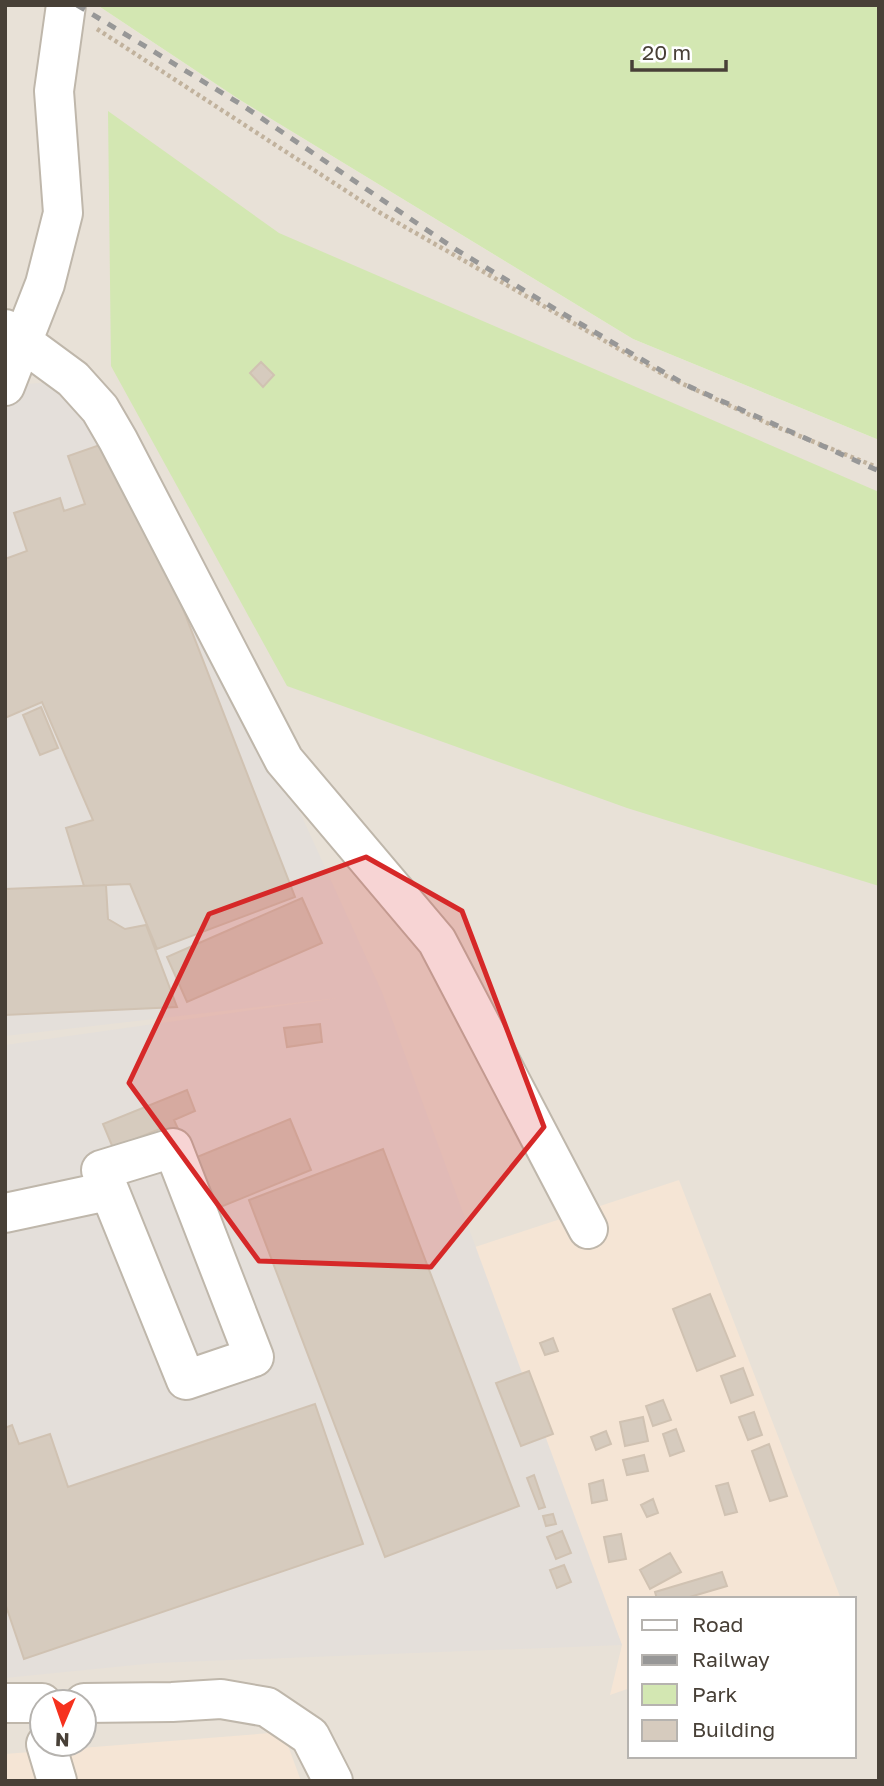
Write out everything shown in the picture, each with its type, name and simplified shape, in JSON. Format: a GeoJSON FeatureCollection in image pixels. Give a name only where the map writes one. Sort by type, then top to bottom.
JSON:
{"type":"FeatureCollection","features":[{"type":"Feature","properties":{"kind":"street"},"geometry":{"type":"LineString","coordinates":[[5,386],[14,335],[45,284],[63,213],[54,90],[66,6]]}},
{"type":"Feature","properties":{"kind":"street"},"geometry":{"type":"LineString","coordinates":[[14,335],[73,379],[100,409],[284,760],[437,941],[588,1229]]}},
{"type":"Feature","properties":{"kind":"street"},"geometry":{"type":"LineString","coordinates":[[173,1148],[254,1357],[186,1380],[108,1191],[101,1170],[173,1148]]}},
{"type":"Feature","properties":{"kind":"street"},"geometry":{"type":"LineString","coordinates":[[5,1213],[108,1191]]}},
{"type":"Feature","properties":{"kind":"street"},"geometry":{"type":"LineString","coordinates":[[98,1703],[221,1699],[267,1707],[310,1736],[333,1781]]}},
{"type":"Feature","properties":{"kind":"street"},"geometry":{"type":"LineString","coordinates":[[50,1758],[57,1781]]}},
{"type":"Feature","properties":{"kind":"path"},"geometry":{"type":"LineString","coordinates":[[66,6],[153,67],[377,211],[656,370],[767,423],[879,468]]}},
{"type":"Feature","properties":{"kind":"highlighted area"},"geometry":{"type":"Polygon","coordinates":[[[366,857],[462,911],[544,1127],[431,1267],[259,1261],[129,1083],[209,914],[366,857]]]}},
{"type":"Feature","properties":{"kind":"shaded area"},"geometry":{"type":"Polygon","coordinates":[[[5,5],[97,5],[240,100],[633,339],[879,440],[879,1781],[5,1781],[5,5]]]}},
{"type":"Feature","properties":{"kind":"shaded area"},"geometry":{"type":"Polygon","coordinates":[[[86,379],[113,403],[382,992],[622,1645],[155,1663],[5,1678],[5,1045],[338,998],[5,1036],[5,413],[16,385],[86,379]]]}},
{"type":"Feature","properties":{"kind":"shaded area"},"geometry":{"type":"Polygon","coordinates":[[[679,1180],[840,1597],[628,1597],[628,1689],[610,1695],[622,1645],[457,1253],[679,1180]]]}},
{"type":"Feature","properties":{"kind":"shaded area"},"geometry":{"type":"Polygon","coordinates":[[[283,1732],[301,1781],[5,1781],[5,1754],[28,1752],[28,1758],[98,1758],[98,1747],[283,1732]]]}},
{"type":"Feature","properties":{"kind":"green space"},"geometry":{"type":"Polygon","coordinates":[[[97,5],[879,5],[879,440],[633,339],[240,100],[97,5]]]}},
{"type":"Feature","properties":{"kind":"green space"},"geometry":{"type":"Polygon","coordinates":[[[108,111],[279,233],[879,492],[879,886],[627,808],[287,686],[111,366],[108,111]]]}},
{"type":"Feature","properties":{"kind":"building"},"geometry":{"type":"Polygon","coordinates":[[[261,362],[274,375],[263,387],[250,373],[261,362]]]}},
{"type":"Feature","properties":{"kind":"building"},"geometry":{"type":"Polygon","coordinates":[[[117,439],[295,897],[157,949],[130,884],[84,886],[66,828],[93,820],[42,702],[5,718],[5,559],[27,551],[14,513],[60,498],[64,511],[85,504],[68,456],[117,439]]]}},
{"type":"Feature","properties":{"kind":"building"},"geometry":{"type":"Polygon","coordinates":[[[41,707],[58,748],[40,755],[23,715],[41,707]]]}},
{"type":"Feature","properties":{"kind":"building"},"geometry":{"type":"Polygon","coordinates":[[[106,885],[108,919],[125,929],[146,925],[177,1007],[5,1015],[5,889],[106,885]]]}},
{"type":"Feature","properties":{"kind":"building"},"geometry":{"type":"Polygon","coordinates":[[[302,898],[322,943],[187,1002],[167,957],[302,898]]]}},
{"type":"Feature","properties":{"kind":"building"},"geometry":{"type":"Polygon","coordinates":[[[320,1024],[322,1042],[287,1047],[284,1028],[320,1024]]]}},
{"type":"Feature","properties":{"kind":"building"},"geometry":{"type":"Polygon","coordinates":[[[187,1090],[195,1111],[174,1120],[179,1131],[165,1136],[162,1128],[113,1148],[103,1124],[187,1090]]]}},
{"type":"Feature","properties":{"kind":"building"},"geometry":{"type":"Polygon","coordinates":[[[290,1119],[311,1170],[218,1208],[197,1157],[290,1119]]]}},
{"type":"Feature","properties":{"kind":"building"},"geometry":{"type":"Polygon","coordinates":[[[383,1149],[519,1506],[385,1557],[249,1200],[383,1149]]]}},
{"type":"Feature","properties":{"kind":"building"},"geometry":{"type":"Polygon","coordinates":[[[710,1294],[735,1356],[697,1371],[673,1309],[710,1294]]]}},
{"type":"Feature","properties":{"kind":"building"},"geometry":{"type":"Polygon","coordinates":[[[553,1338],[558,1351],[545,1355],[540,1343],[553,1338]]]}},
{"type":"Feature","properties":{"kind":"building"},"geometry":{"type":"Polygon","coordinates":[[[743,1368],[753,1395],[731,1403],[721,1376],[743,1368]]]}},
{"type":"Feature","properties":{"kind":"building"},"geometry":{"type":"Polygon","coordinates":[[[529,1371],[553,1434],[521,1446],[496,1383],[529,1371]]]}},
{"type":"Feature","properties":{"kind":"building"},"geometry":{"type":"Polygon","coordinates":[[[663,1400],[671,1420],[653,1426],[646,1406],[663,1400]]]}},
{"type":"Feature","properties":{"kind":"building"},"geometry":{"type":"Polygon","coordinates":[[[315,1404],[363,1544],[24,1659],[5,1603],[5,1428],[12,1425],[19,1444],[50,1434],[68,1487],[315,1404]]]}},
{"type":"Feature","properties":{"kind":"building"},"geometry":{"type":"Polygon","coordinates":[[[754,1412],[762,1435],[748,1440],[739,1417],[754,1412]]]}},
{"type":"Feature","properties":{"kind":"building"},"geometry":{"type":"Polygon","coordinates":[[[643,1417],[648,1441],[625,1446],[620,1422],[643,1417]]]}},
{"type":"Feature","properties":{"kind":"building"},"geometry":{"type":"Polygon","coordinates":[[[676,1429],[684,1451],[670,1456],[663,1434],[676,1429]]]}},
{"type":"Feature","properties":{"kind":"building"},"geometry":{"type":"Polygon","coordinates":[[[606,1431],[611,1444],[596,1450],[591,1437],[606,1431]]]}},
{"type":"Feature","properties":{"kind":"building"},"geometry":{"type":"Polygon","coordinates":[[[769,1444],[787,1496],[770,1501],[752,1451],[769,1444]]]}},
{"type":"Feature","properties":{"kind":"building"},"geometry":{"type":"Polygon","coordinates":[[[644,1455],[648,1471],[627,1475],[623,1460],[644,1455]]]}},
{"type":"Feature","properties":{"kind":"building"},"geometry":{"type":"Polygon","coordinates":[[[534,1475],[545,1507],[539,1509],[527,1478],[534,1475]]]}},
{"type":"Feature","properties":{"kind":"building"},"geometry":{"type":"Polygon","coordinates":[[[603,1480],[607,1500],[592,1503],[589,1484],[603,1480]]]}},
{"type":"Feature","properties":{"kind":"building"},"geometry":{"type":"Polygon","coordinates":[[[728,1483],[737,1512],[725,1515],[716,1486],[728,1483]]]}},
{"type":"Feature","properties":{"kind":"building"},"geometry":{"type":"Polygon","coordinates":[[[653,1499],[658,1513],[647,1517],[641,1505],[653,1499]]]}},
{"type":"Feature","properties":{"kind":"building"},"geometry":{"type":"Polygon","coordinates":[[[553,1514],[556,1524],[546,1526],[543,1516],[553,1514]]]}},
{"type":"Feature","properties":{"kind":"building"},"geometry":{"type":"Polygon","coordinates":[[[562,1531],[571,1553],[556,1559],[547,1537],[562,1531]]]}},
{"type":"Feature","properties":{"kind":"building"},"geometry":{"type":"Polygon","coordinates":[[[621,1534],[626,1559],[609,1562],[604,1537],[621,1534]]]}},
{"type":"Feature","properties":{"kind":"building"},"geometry":{"type":"Polygon","coordinates":[[[670,1553],[681,1572],[650,1589],[640,1570],[670,1553]]]}},
{"type":"Feature","properties":{"kind":"building"},"geometry":{"type":"Polygon","coordinates":[[[564,1565],[571,1582],[557,1588],[550,1570],[564,1565]]]}},
{"type":"Feature","properties":{"kind":"building"},"geometry":{"type":"Polygon","coordinates":[[[722,1572],[727,1586],[690,1597],[656,1597],[655,1592],[722,1572]]]}},
{"type":"Feature","properties":{"kind":"railway"},"geometry":{"type":"LineString","coordinates":[[77,5],[242,105],[455,249],[567,316],[686,385],[879,471]]}}]}
